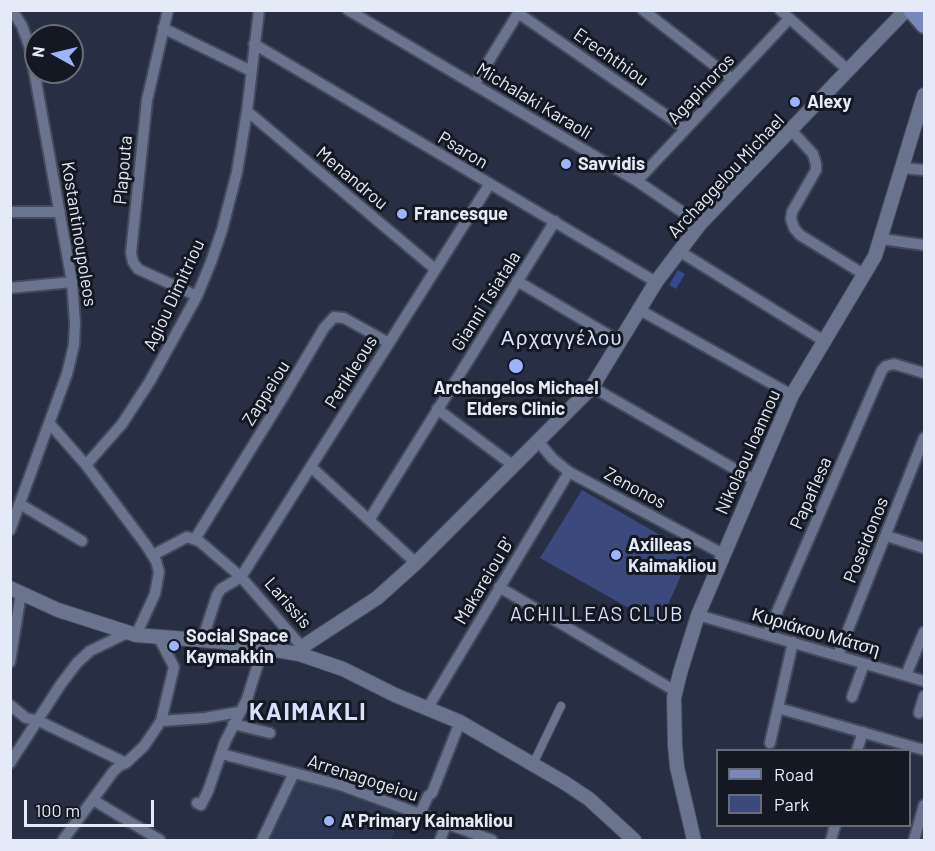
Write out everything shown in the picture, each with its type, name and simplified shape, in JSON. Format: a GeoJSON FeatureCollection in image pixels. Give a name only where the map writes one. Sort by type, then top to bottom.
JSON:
{"type":"FeatureCollection","features":[{"type":"Feature","properties":{"kind":"main road"},"geometry":{"type":"LineString","coordinates":[[911,10],[924,25]]}},
{"type":"Feature","properties":{"kind":"street","name":"Kostantinoupoleos"},"geometry":{"type":"LineString","coordinates":[[10,530],[67,374],[74,345],[75,311],[60,212],[28,40],[12,10]]}},
{"type":"Feature","properties":{"kind":"street","name":"Plapouta"},"geometry":{"type":"LineString","coordinates":[[168,10],[150,82],[144,122],[132,257],[135,265],[141,271],[197,296]]}},
{"type":"Feature","properties":{"kind":"street","name":"Agiou Dimitriou"},"geometry":{"type":"LineString","coordinates":[[86,465],[106,445],[136,404],[197,296],[232,196],[247,111],[259,10]]}},
{"type":"Feature","properties":{"kind":"street","name":"Michalaki Karaoli"},"geometry":{"type":"LineString","coordinates":[[348,10],[637,181],[700,224]]}},
{"type":"Feature","properties":{"kind":"street"},"geometry":{"type":"LineString","coordinates":[[643,10],[732,79]]}},
{"type":"Feature","properties":{"kind":"street"},"geometry":{"type":"LineString","coordinates":[[780,10],[848,70]]}},
{"type":"Feature","properties":{"kind":"street","name":"Archaggelou Michael"},"geometry":{"type":"LineString","coordinates":[[300,650],[377,598],[416,563],[592,387],[638,309],[700,224],[906,10]]}},
{"type":"Feature","properties":{"kind":"street"},"geometry":{"type":"LineString","coordinates":[[474,85],[519,12]]}},
{"type":"Feature","properties":{"kind":"street","name":"Erechthiou"},"geometry":{"type":"LineString","coordinates":[[519,12],[686,129]]}},
{"type":"Feature","properties":{"kind":"street","name":"Agapinoros"},"geometry":{"type":"LineString","coordinates":[[637,181],[789,18]]}},
{"type":"Feature","properties":{"kind":"street"},"geometry":{"type":"LineString","coordinates":[[163,28],[251,70]]}},
{"type":"Feature","properties":{"kind":"street","name":"Psaron"},"geometry":{"type":"LineString","coordinates":[[254,44],[656,282]]}},
{"type":"Feature","properties":{"kind":"street","name":"Nikolaou Ioannou"},"geometry":{"type":"LineString","coordinates":[[694,840],[676,757],[674,721],[675,691],[698,615],[792,395],[864,275],[882,239],[924,95]]}},
{"type":"Feature","properties":{"kind":"street","name":"Menandrou"},"geometry":{"type":"LineString","coordinates":[[247,111],[435,269]]}},
{"type":"Feature","properties":{"kind":"street"},"geometry":{"type":"LineString","coordinates":[[792,130],[813,154],[816,164],[816,170],[792,212],[791,219],[794,228],[800,235],[864,275]]}},
{"type":"Feature","properties":{"kind":"street"},"geometry":{"type":"LineString","coordinates":[[903,168],[924,170]]}},
{"type":"Feature","properties":{"kind":"street","name":"Perikleous"},"geometry":{"type":"LineString","coordinates":[[242,578],[489,185]]}},
{"type":"Feature","properties":{"kind":"street"},"geometry":{"type":"LineString","coordinates":[[10,212],[60,212]]}},
{"type":"Feature","properties":{"kind":"street","name":"Gianni Tsiatala"},"geometry":{"type":"LineString","coordinates":[[369,520],[555,221]]}},
{"type":"Feature","properties":{"kind":"street"},"geometry":{"type":"LineString","coordinates":[[882,239],[924,244]]}},
{"type":"Feature","properties":{"kind":"street"},"geometry":{"type":"LineString","coordinates":[[680,251],[824,340]]}},
{"type":"Feature","properties":{"kind":"street"},"geometry":{"type":"LineString","coordinates":[[517,281],[619,341]]}},
{"type":"Feature","properties":{"kind":"street"},"geometry":{"type":"LineString","coordinates":[[10,288],[72,282]]}},
{"type":"Feature","properties":{"kind":"street"},"geometry":{"type":"LineString","coordinates":[[638,309],[792,395]]}},
{"type":"Feature","properties":{"kind":"street","name":"Zappeiou"},"geometry":{"type":"LineString","coordinates":[[195,539],[324,328],[333,317],[344,318],[389,343]]}},
{"type":"Feature","properties":{"kind":"street","name":"Papaflesa"},"geometry":{"type":"LineString","coordinates":[[767,635],[880,373],[886,366],[897,365],[924,373]]}},
{"type":"Feature","properties":{"kind":"street"},"geometry":{"type":"LineString","coordinates":[[592,387],[754,480]]}},
{"type":"Feature","properties":{"kind":"street"},"geometry":{"type":"LineString","coordinates":[[438,409],[514,466]]}},
{"type":"Feature","properties":{"kind":"street"},"geometry":{"type":"LineString","coordinates":[[10,764],[77,663],[90,651],[131,634],[155,594],[159,578],[159,567],[153,555],[86,465],[50,424]]}},
{"type":"Feature","properties":{"kind":"street","name":"Poseidonos"},"geometry":{"type":"LineString","coordinates":[[838,655],[924,438]]}},
{"type":"Feature","properties":{"kind":"street","name":"Zenonos"},"geometry":{"type":"LineString","coordinates":[[538,441],[552,458],[569,472],[723,554]]}},
{"type":"Feature","properties":{"kind":"street"},"geometry":{"type":"LineString","coordinates":[[311,467],[416,563]]}},
{"type":"Feature","properties":{"kind":"street","name":"Makareiou B'"},"geometry":{"type":"LineString","coordinates":[[428,708],[569,472]]}},
{"type":"Feature","properties":{"kind":"street"},"geometry":{"type":"LineString","coordinates":[[20,504],[82,541]]}},
{"type":"Feature","properties":{"kind":"street"},"geometry":{"type":"LineString","coordinates":[[886,536],[924,548]]}},
{"type":"Feature","properties":{"kind":"street"},"geometry":{"type":"LineString","coordinates":[[153,555],[187,537],[195,539]]}},
{"type":"Feature","properties":{"kind":"street","name":"Larissis"},"geometry":{"type":"LineString","coordinates":[[195,539],[242,578],[300,650]]}},
{"type":"Feature","properties":{"kind":"street"},"geometry":{"type":"LineString","coordinates":[[202,641],[217,595],[221,589],[242,578]]}},
{"type":"Feature","properties":{"kind":"street"},"geometry":{"type":"LineString","coordinates":[[499,587],[675,691]]}},
{"type":"Feature","properties":{"kind":"street"},"geometry":{"type":"LineString","coordinates":[[10,662],[16,590],[58,610],[131,634],[300,650],[395,695],[460,722],[589,799],[634,840]]}},
{"type":"Feature","properties":{"kind":"street","name":"Κυριάκου Μάτση"},"geometry":{"type":"LineString","coordinates":[[698,615],[924,681]]}},
{"type":"Feature","properties":{"kind":"street"},"geometry":{"type":"LineString","coordinates":[[906,675],[924,632]]}},
{"type":"Feature","properties":{"kind":"street"},"geometry":{"type":"LineString","coordinates":[[63,840],[113,772],[119,766],[126,764],[144,746],[161,721],[174,668],[159,638]]}},
{"type":"Feature","properties":{"kind":"street"},"geometry":{"type":"LineString","coordinates":[[770,743],[793,642]]}},
{"type":"Feature","properties":{"kind":"street"},"geometry":{"type":"LineString","coordinates":[[197,803],[201,805],[208,791],[233,724],[247,699],[263,648]]}},
{"type":"Feature","properties":{"kind":"street"},"geometry":{"type":"LineString","coordinates":[[852,697],[864,664]]}},
{"type":"Feature","properties":{"kind":"street"},"geometry":{"type":"LineString","coordinates":[[919,713],[924,696]]}},
{"type":"Feature","properties":{"kind":"street"},"geometry":{"type":"LineString","coordinates":[[10,705],[26,718],[39,721],[126,764]]}},
{"type":"Feature","properties":{"kind":"street"},"geometry":{"type":"LineString","coordinates":[[532,764],[561,706]]}},
{"type":"Feature","properties":{"kind":"street"},"geometry":{"type":"LineString","coordinates":[[778,708],[924,750]]}},
{"type":"Feature","properties":{"kind":"street"},"geometry":{"type":"LineString","coordinates":[[161,721],[205,718],[239,712]]}},
{"type":"Feature","properties":{"kind":"street"},"geometry":{"type":"LineString","coordinates":[[420,814],[428,796],[432,793],[460,722]]}},
{"type":"Feature","properties":{"kind":"street"},"geometry":{"type":"LineString","coordinates":[[233,724],[270,733]]}},
{"type":"Feature","properties":{"kind":"street"},"geometry":{"type":"LineString","coordinates":[[857,749],[863,732]]}},
{"type":"Feature","properties":{"kind":"street","name":"Arrenagogeiou"},"geometry":{"type":"LineString","coordinates":[[222,754],[340,785],[492,840]]}},
{"type":"Feature","properties":{"kind":"street"},"geometry":{"type":"LineString","coordinates":[[262,840],[294,773]]}},
{"type":"Feature","properties":{"kind":"street"},"geometry":{"type":"LineString","coordinates":[[93,800],[160,840]]}},
{"type":"Feature","properties":{"kind":"street"},"geometry":{"type":"LineString","coordinates":[[914,840],[924,805]]}},
{"type":"Feature","properties":{"kind":"street"},"geometry":{"type":"LineString","coordinates":[[440,840],[447,825]]}},
{"type":"Feature","properties":{"kind":"shaded area"},"geometry":{"type":"Polygon","coordinates":[[[678,270],[685,274],[676,289],[669,285],[678,270]]]}},
{"type":"Feature","properties":{"kind":"shaded area"},"geometry":{"type":"Polygon","coordinates":[[[298,778],[401,812],[391,840],[267,840],[298,778]]]}},
{"type":"Feature","properties":{"kind":"green space","name":"Axilleas Kaimakliou"},"geometry":{"type":"Polygon","coordinates":[[[582,490],[691,553],[659,625],[540,558],[582,490]]]}},
{"type":"Feature","properties":{"kind":"place","name":"Alexy"},"geometry":{"type":"Point","coordinates":[795,102]}},
{"type":"Feature","properties":{"kind":"place","name":"Savvidis"},"geometry":{"type":"Point","coordinates":[566,164]}},
{"type":"Feature","properties":{"kind":"place","name":"Francesque"},"geometry":{"type":"Point","coordinates":[402,214]}},
{"type":"Feature","properties":{"kind":"place","name":"Archangelos Michael Elders Clinic"},"geometry":{"type":"Point","coordinates":[516,366]}},
{"type":"Feature","properties":{"kind":"place","name":"Axilleas Kaimakliou"},"geometry":{"type":"Point","coordinates":[616,555]}},
{"type":"Feature","properties":{"kind":"place","name":"Social Space Kaymakkin"},"geometry":{"type":"Point","coordinates":[174,646]}},
{"type":"Feature","properties":{"kind":"place","name":"A' Primary Kaimakliou"},"geometry":{"type":"Point","coordinates":[329,821]}},
{"type":"Feature","properties":{"kind":"district","name":"Αρχαγγέλου"},"geometry":{"type":"Point","coordinates":[562,338]}},
{"type":"Feature","properties":{"kind":"district","name":"ACHILLEAS CLUB"},"geometry":{"type":"Point","coordinates":[597,614]}},
{"type":"Feature","properties":{"kind":"district","name":"KAIMAKLI"},"geometry":{"type":"Point","coordinates":[308,712]}}]}
